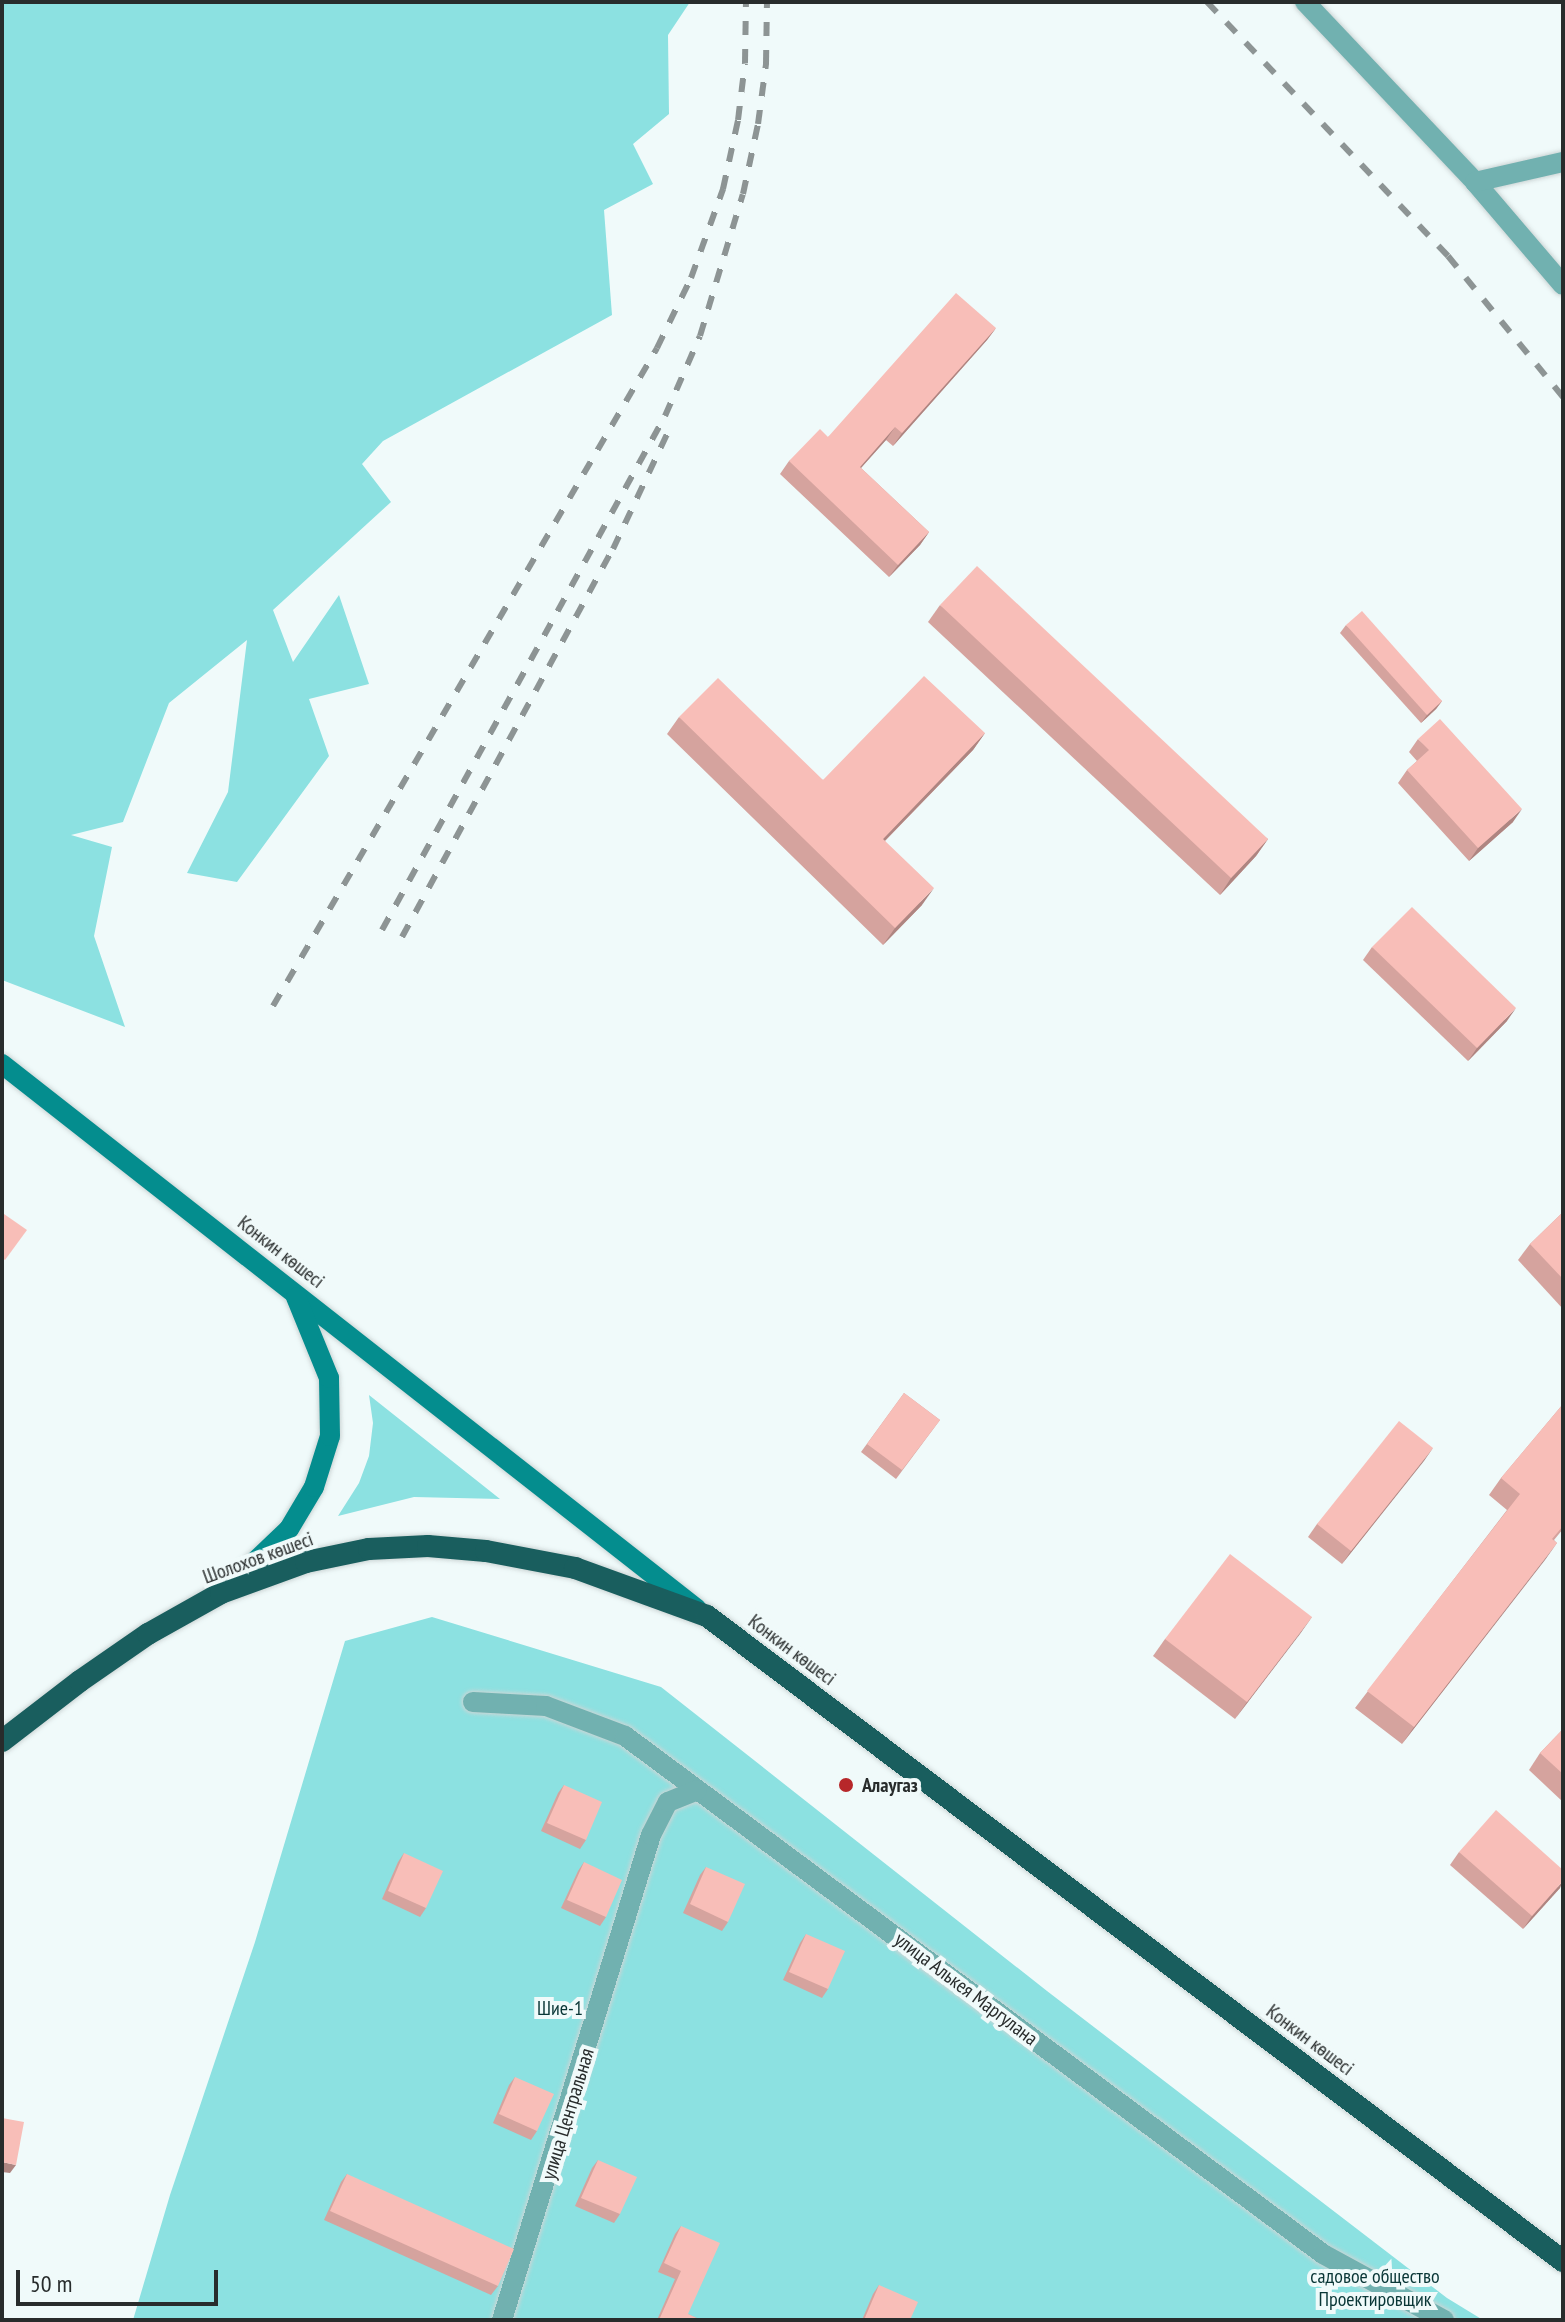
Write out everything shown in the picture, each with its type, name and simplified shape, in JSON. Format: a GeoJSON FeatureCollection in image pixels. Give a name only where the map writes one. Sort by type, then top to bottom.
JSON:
{"type":"FeatureCollection","features":[{"type":"Feature","properties":{"kind":"highway","name":"Шолохов көшесі"},"geometry":{"type":"LineString","coordinates":[[2,1741],[148,1634],[221,1593],[306,1562],[369,1549],[428,1546],[486,1551],[575,1568],[707,1616]]}},
{"type":"Feature","properties":{"kind":"highway","name":"Конкин көшесі"},"geometry":{"type":"LineString","coordinates":[[707,1616],[1563,2261]]}},
{"type":"Feature","properties":{"kind":"main road","name":"Конкин көшесі"},"geometry":{"type":"LineString","coordinates":[[2,1064],[707,1616]]}},
{"type":"Feature","properties":{"kind":"main road"},"geometry":{"type":"LineString","coordinates":[[221,1593],[289,1529],[314,1487],[330,1436],[329,1378],[294,1293]]}},
{"type":"Feature","properties":{"kind":"street"},"geometry":{"type":"LineString","coordinates":[[1305,2],[1475,182],[1563,285]]}},
{"type":"Feature","properties":{"kind":"street"},"geometry":{"type":"LineString","coordinates":[[1475,182],[1563,162]]}},
{"type":"Feature","properties":{"kind":"street","name":"улица Алькея Маргулана"},"geometry":{"type":"LineString","coordinates":[[473,1702],[546,1706],[625,1736],[1323,2254],[1444,2320]]}},
{"type":"Feature","properties":{"kind":"street","name":"улица Центральная"},"geometry":{"type":"LineString","coordinates":[[502,2320],[651,1835],[668,1802],[697,1790]]}},
{"type":"Feature","properties":{"kind":"green space"},"geometry":{"type":"Polygon","coordinates":[[[2,2],[690,2],[668,35],[669,114],[633,144],[653,184],[604,210],[612,315],[383,441],[362,464],[391,502],[273,610],[293,662],[339,595],[369,684],[309,699],[329,756],[237,882],[187,873],[228,792],[247,640],[169,703],[123,822],[71,835],[112,847],[94,936],[125,1027],[2,980],[2,2]]]}},
{"type":"Feature","properties":{"kind":"green space"},"geometry":{"type":"Polygon","coordinates":[[[369,1395],[500,1499],[414,1497],[338,1516],[359,1483],[369,1456],[373,1423],[369,1395]]]}},
{"type":"Feature","properties":{"kind":"green space","name":"Шие-1"},"geometry":{"type":"Polygon","coordinates":[[[432,1617],[661,1687],[1047,1991],[1447,2298],[1483,2320],[133,2320],[170,2195],[255,1942],[345,1641],[432,1617]]]}},
{"type":"Feature","properties":{"kind":"building"},"geometry":{"type":"Polygon","coordinates":[[[956,293],[996,328],[902,433],[895,427],[860,467],[929,532],[898,565],[789,461],[820,429],[828,437],[956,293]]]}},
{"type":"Feature","properties":{"kind":"building"},"geometry":{"type":"Polygon","coordinates":[[[977,566],[1268,839],[1231,878],[940,605],[977,566]]]}},
{"type":"Feature","properties":{"kind":"building"},"geometry":{"type":"Polygon","coordinates":[[[1362,611],[1442,701],[1427,715],[1346,625],[1362,611]]]}},
{"type":"Feature","properties":{"kind":"building"},"geometry":{"type":"Polygon","coordinates":[[[924,676],[985,733],[883,839],[934,888],[895,928],[679,717],[718,678],[823,780],[924,676]]]}},
{"type":"Feature","properties":{"kind":"building"},"geometry":{"type":"Polygon","coordinates":[[[1440,719],[1522,809],[1478,848],[1407,770],[1429,750],[1418,739],[1440,719]]]}},
{"type":"Feature","properties":{"kind":"building"},"geometry":{"type":"Polygon","coordinates":[[[1412,907],[1516,1008],[1477,1048],[1372,947],[1412,907]]]}},
{"type":"Feature","properties":{"kind":"building"},"geometry":{"type":"Polygon","coordinates":[[[1563,1212],[1563,1279],[1530,1244],[1563,1212]]]}},
{"type":"Feature","properties":{"kind":"building"},"geometry":{"type":"Polygon","coordinates":[[[4,1214],[27,1230],[5,1260],[2,1258],[4,1214]]]}},
{"type":"Feature","properties":{"kind":"building"},"geometry":{"type":"Polygon","coordinates":[[[904,1393],[940,1420],[902,1470],[867,1444],[904,1393]]]}},
{"type":"Feature","properties":{"kind":"building"},"geometry":{"type":"Polygon","coordinates":[[[1563,1404],[1563,1526],[1552,1539],[1557,1543],[1414,1727],[1367,1691],[1520,1494],[1501,1478],[1563,1404]]]}},
{"type":"Feature","properties":{"kind":"building"},"geometry":{"type":"Polygon","coordinates":[[[1399,1421],[1433,1448],[1351,1551],[1317,1524],[1399,1421]]]}},
{"type":"Feature","properties":{"kind":"building"},"geometry":{"type":"Polygon","coordinates":[[[1230,1554],[1312,1617],[1247,1702],[1165,1639],[1230,1554]]]}},
{"type":"Feature","properties":{"kind":"building"},"geometry":{"type":"Polygon","coordinates":[[[1563,1729],[1563,1774],[1540,1753],[1563,1729]]]}},
{"type":"Feature","properties":{"kind":"building"},"geometry":{"type":"Polygon","coordinates":[[[564,1785],[602,1802],[586,1840],[547,1823],[564,1785]]]}},
{"type":"Feature","properties":{"kind":"building"},"geometry":{"type":"Polygon","coordinates":[[[1496,1810],[1563,1870],[1563,1881],[1532,1916],[1459,1852],[1496,1810]]]}},
{"type":"Feature","properties":{"kind":"building"},"geometry":{"type":"Polygon","coordinates":[[[404,1853],[443,1871],[426,1908],[388,1891],[404,1853]]]}},
{"type":"Feature","properties":{"kind":"building"},"geometry":{"type":"Polygon","coordinates":[[[584,1862],[622,1880],[606,1917],[567,1900],[584,1862]]]}},
{"type":"Feature","properties":{"kind":"building"},"geometry":{"type":"Polygon","coordinates":[[[706,1867],[745,1884],[728,1922],[690,1904],[706,1867]]]}},
{"type":"Feature","properties":{"kind":"building"},"geometry":{"type":"Polygon","coordinates":[[[806,1934],[845,1951],[828,1989],[789,1972],[806,1934]]]}},
{"type":"Feature","properties":{"kind":"building"},"geometry":{"type":"Polygon","coordinates":[[[515,2077],[554,2094],[537,2131],[499,2114],[515,2077]]]}},
{"type":"Feature","properties":{"kind":"building"},"geometry":{"type":"Polygon","coordinates":[[[2,2118],[24,2122],[16,2165],[2,2162],[2,2118]]]}},
{"type":"Feature","properties":{"kind":"building"},"geometry":{"type":"Polygon","coordinates":[[[598,2160],[637,2177],[620,2214],[581,2198],[598,2160]]]}},
{"type":"Feature","properties":{"kind":"building"},"geometry":{"type":"Polygon","coordinates":[[[347,2174],[514,2249],[498,2286],[330,2211],[347,2174]]]}},
{"type":"Feature","properties":{"kind":"building"},"geometry":{"type":"Polygon","coordinates":[[[681,2226],[720,2243],[688,2314],[701,2320],[659,2320],[681,2271],[664,2263],[681,2226]]]}},
{"type":"Feature","properties":{"kind":"building"},"geometry":{"type":"Polygon","coordinates":[[[879,2285],[918,2302],[910,2320],[864,2320],[879,2285]]]}},
{"type":"Feature","properties":{"kind":"railway"},"geometry":{"type":"LineString","coordinates":[[273,1006],[657,348],[691,278],[723,189],[738,120],[745,63],[746,2]]}},
{"type":"Feature","properties":{"kind":"railway"},"geometry":{"type":"LineString","coordinates":[[382,930],[665,416],[700,336],[743,194],[758,124],[766,64],[767,2]]}},
{"type":"Feature","properties":{"kind":"railway"},"geometry":{"type":"LineString","coordinates":[[1207,2],[1448,256],[1563,397]]}},
{"type":"Feature","properties":{"kind":"railway"},"geometry":{"type":"LineString","coordinates":[[402,937],[613,549],[667,434]]}},
{"type":"Feature","properties":{"kind":"place","name":"Алаугаз"},"geometry":{"type":"Point","coordinates":[846,1785]}},
{"type":"Feature","properties":{"kind":"park label","name":"садовое общество Проектировщик"},"geometry":{"type":"Point","coordinates":[1375,2288]}}]}
